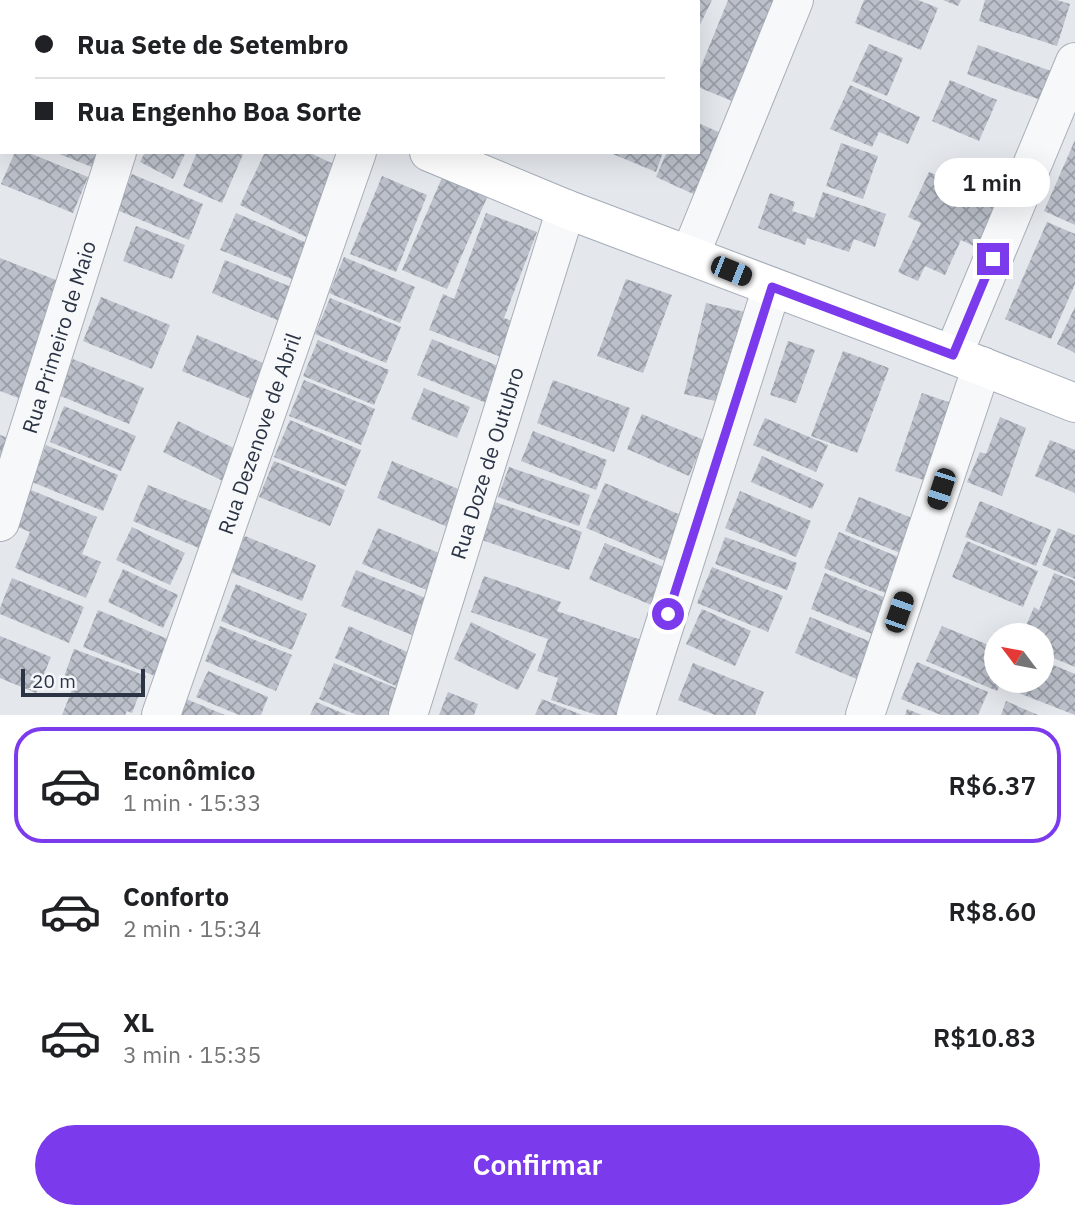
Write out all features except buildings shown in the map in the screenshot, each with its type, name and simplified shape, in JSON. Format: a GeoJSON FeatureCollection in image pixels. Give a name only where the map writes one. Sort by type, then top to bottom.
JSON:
{"type":"FeatureCollection","features":[{"type":"Feature","properties":{"kind":"main road"},"geometry":{"type":"LineString","coordinates":[[434,154],[566,209],[1075,403]]}},
{"type":"Feature","properties":{"kind":"street"},"geometry":{"type":"LineString","coordinates":[[690,255],[794,0]]}},
{"type":"Feature","properties":{"kind":"street"},"geometry":{"type":"LineString","coordinates":[[865,715],[968,360],[1071,83]]}},
{"type":"Feature","properties":{"kind":"street","name":"Rua Primeiro de Maio"},"geometry":{"type":"LineString","coordinates":[[0,522],[116,154]]}},
{"type":"Feature","properties":{"kind":"street","name":"Rua Dezenove de Abril"},"geometry":{"type":"LineString","coordinates":[[161,715],[356,154]]}},
{"type":"Feature","properties":{"kind":"street","name":"Rua Doze de Outubro"},"geometry":{"type":"LineString","coordinates":[[408,715],[566,209]]}},
{"type":"Feature","properties":{"kind":"street"},"geometry":{"type":"LineString","coordinates":[[636,715],[772,287]]}},
{"type":"Feature","properties":{"kind":"route"},"geometry":{"type":"LineString","coordinates":[[668,614],[772,287],[953,355],[993,259]]}}]}
